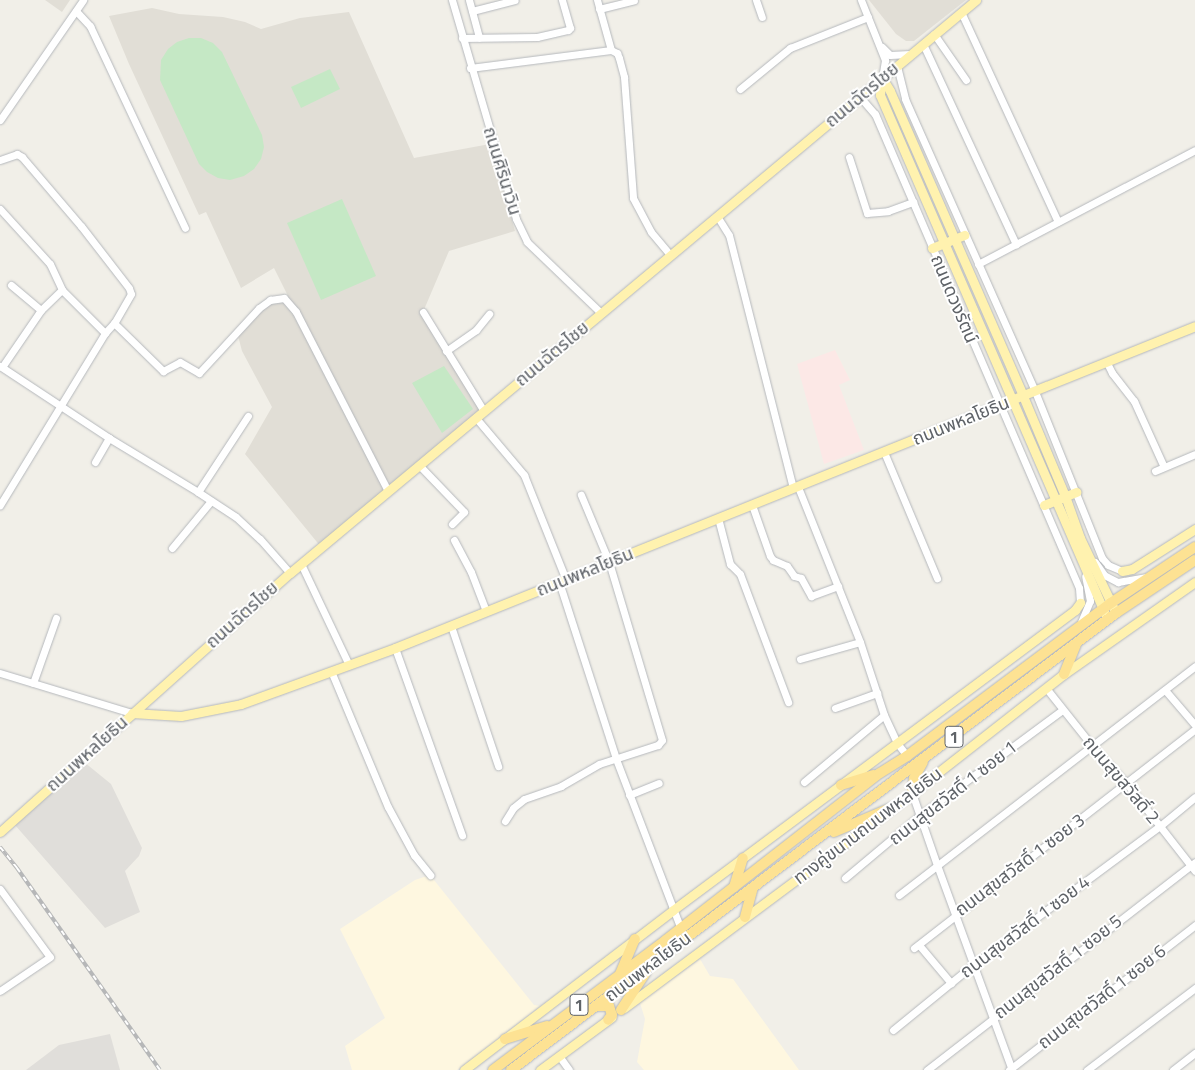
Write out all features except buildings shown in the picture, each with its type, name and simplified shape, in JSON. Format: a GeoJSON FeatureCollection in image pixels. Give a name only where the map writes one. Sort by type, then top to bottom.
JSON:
{"type":"FeatureCollection","features":[{"type":"Feature","properties":{"kind":"highway","name":"ถนนพหลโยธิน"},"geometry":{"type":"LineString","coordinates":[[511,1070],[651,965],[733,888],[880,773],[907,756],[1102,609],[1195,547]]}},
{"type":"Feature","properties":{"kind":"highway","name":"ถนนพหลโยธิน"},"geometry":{"type":"LineString","coordinates":[[493,1070],[620,975],[753,888],[1112,616],[1193,562]]}},
{"type":"Feature","properties":{"kind":"highway"},"geometry":{"type":"LineString","coordinates":[[1064,674],[1076,644]]}},
{"type":"Feature","properties":{"kind":"highway"},"geometry":{"type":"LineString","coordinates":[[912,793],[914,778],[924,759]]}},
{"type":"Feature","properties":{"kind":"highway"},"geometry":{"type":"LineString","coordinates":[[841,785],[880,773]]}},
{"type":"Feature","properties":{"kind":"highway"},"geometry":{"type":"LineString","coordinates":[[819,838],[893,807]]}},
{"type":"Feature","properties":{"kind":"highway"},"geometry":{"type":"LineString","coordinates":[[733,888],[743,858]]}},
{"type":"Feature","properties":{"kind":"highway"},"geometry":{"type":"LineString","coordinates":[[745,918],[753,888]]}},
{"type":"Feature","properties":{"kind":"highway"},"geometry":{"type":"LineString","coordinates":[[620,975],[632,941]]}},
{"type":"Feature","properties":{"kind":"highway"},"geometry":{"type":"LineString","coordinates":[[620,1010],[651,965]]}},
{"type":"Feature","properties":{"kind":"highway"},"geometry":{"type":"LineString","coordinates":[[597,1006],[609,1006],[612,1015],[608,1020]]}},
{"type":"Feature","properties":{"kind":"highway"},"geometry":{"type":"LineString","coordinates":[[505,1039],[555,1024]]}},
{"type":"Feature","properties":{"kind":"main road","name":"ถนนฉัตรไชย"},"geometry":{"type":"LineString","coordinates":[[132,713],[300,564],[976,0]]}},
{"type":"Feature","properties":{"kind":"main road"},"geometry":{"type":"LineString","coordinates":[[882,78],[890,90],[1023,396],[1065,496],[1080,538],[1111,603],[1112,616]]}},
{"type":"Feature","properties":{"kind":"main road"},"geometry":{"type":"LineString","coordinates":[[882,78],[880,96],[1082,565],[1102,609],[1112,616]]}},
{"type":"Feature","properties":{"kind":"main road"},"geometry":{"type":"LineString","coordinates":[[932,248],[965,235]]}},
{"type":"Feature","properties":{"kind":"main road","name":"ถนนพหลโยธิน"},"geometry":{"type":"LineString","coordinates":[[0,832],[132,713],[154,716],[197,714],[241,704],[349,665],[796,488],[1195,326]]}},
{"type":"Feature","properties":{"kind":"main road"},"geometry":{"type":"LineString","coordinates":[[1044,505],[1076,492]]}},
{"type":"Feature","properties":{"kind":"main road"},"geometry":{"type":"LineString","coordinates":[[1122,571],[1132,569],[1195,529]]}},
{"type":"Feature","properties":{"kind":"main road","name":"ทางคู่ขนานถนนพหลโยธิน"},"geometry":{"type":"LineString","coordinates":[[540,1070],[912,793],[1064,674],[1195,582]]}},
{"type":"Feature","properties":{"kind":"main road","name":"1"},"geometry":{"type":"LineString","coordinates":[[464,1070],[673,910],[1075,610],[1080,603]]}},
{"type":"Feature","properties":{"kind":"street"},"geometry":{"type":"LineString","coordinates":[[0,120],[83,0]]}},
{"type":"Feature","properties":{"kind":"street","name":"ถนนศิรินาวิน"},"geometry":{"type":"LineString","coordinates":[[452,0],[470,68],[516,219],[527,242],[601,313]]}},
{"type":"Feature","properties":{"kind":"street"},"geometry":{"type":"LineString","coordinates":[[469,0],[479,38]]}},
{"type":"Feature","properties":{"kind":"street"},"geometry":{"type":"LineString","coordinates":[[472,12],[515,0]]}},
{"type":"Feature","properties":{"kind":"street"},"geometry":{"type":"LineString","coordinates":[[462,38],[537,37],[568,30],[570,28],[562,0]]}},
{"type":"Feature","properties":{"kind":"street"},"geometry":{"type":"LineString","coordinates":[[597,0],[611,50]]}},
{"type":"Feature","properties":{"kind":"street"},"geometry":{"type":"LineString","coordinates":[[599,9],[634,0]]}},
{"type":"Feature","properties":{"kind":"street"},"geometry":{"type":"LineString","coordinates":[[756,0],[762,17]]}},
{"type":"Feature","properties":{"kind":"street"},"geometry":{"type":"LineString","coordinates":[[861,0],[885,60],[882,78]]}},
{"type":"Feature","properties":{"kind":"street"},"geometry":{"type":"LineString","coordinates":[[76,11],[90,26],[185,228]]}},
{"type":"Feature","properties":{"kind":"street"},"geometry":{"type":"LineString","coordinates":[[961,12],[1058,222]]}},
{"type":"Feature","properties":{"kind":"street"},"geometry":{"type":"LineString","coordinates":[[740,89],[790,48],[868,17]]}},
{"type":"Feature","properties":{"kind":"street"},"geometry":{"type":"LineString","coordinates":[[934,34],[966,80]]}},
{"type":"Feature","properties":{"kind":"street"},"geometry":{"type":"LineString","coordinates":[[880,44],[890,55],[904,56],[911,54]]}},
{"type":"Feature","properties":{"kind":"street"},"geometry":{"type":"LineString","coordinates":[[923,44],[1016,244]]}},
{"type":"Feature","properties":{"kind":"street"},"geometry":{"type":"LineString","coordinates":[[470,68],[611,50],[617,53],[624,77],[633,198],[651,232],[670,255]]}},
{"type":"Feature","properties":{"kind":"street"},"geometry":{"type":"LineString","coordinates":[[897,66],[905,99],[1035,391],[1102,558],[1108,565],[1122,571]]}},
{"type":"Feature","properties":{"kind":"street","name":"ถนนดวงรัตน์"},"geometry":{"type":"LineString","coordinates":[[860,97],[875,114],[999,406],[1079,588],[1080,603]]}},
{"type":"Feature","properties":{"kind":"street"},"geometry":{"type":"LineString","coordinates":[[978,264],[1195,150]]}},
{"type":"Feature","properties":{"kind":"street"},"geometry":{"type":"LineString","coordinates":[[0,160],[17,154],[22,157],[81,226],[129,288],[131,294],[114,323],[105,332],[0,505]]}},
{"type":"Feature","properties":{"kind":"street"},"geometry":{"type":"LineString","coordinates":[[849,157],[867,213],[888,211],[912,202]]}},
{"type":"Feature","properties":{"kind":"street"},"geometry":{"type":"LineString","coordinates":[[0,209],[50,264],[62,290],[105,332]]}},
{"type":"Feature","properties":{"kind":"street"},"geometry":{"type":"LineString","coordinates":[[717,216],[729,235],[796,488],[860,642],[884,715],[897,743],[907,756]]}},
{"type":"Feature","properties":{"kind":"street"},"geometry":{"type":"LineString","coordinates":[[11,285],[41,310]]}},
{"type":"Feature","properties":{"kind":"street"},"geometry":{"type":"LineString","coordinates":[[62,290],[41,310],[1,366],[108,438],[211,500],[260,538],[290,573]]}},
{"type":"Feature","properties":{"kind":"street"},"geometry":{"type":"LineString","coordinates":[[114,323],[163,371],[180,362],[199,373],[259,308],[270,300],[284,298],[296,312],[388,491]]}},
{"type":"Feature","properties":{"kind":"street"},"geometry":{"type":"LineString","coordinates":[[423,312],[484,411]]}},
{"type":"Feature","properties":{"kind":"street"},"geometry":{"type":"LineString","coordinates":[[446,351],[476,330],[489,314]]}},
{"type":"Feature","properties":{"kind":"street"},"geometry":{"type":"LineString","coordinates":[[1106,363],[1112,374],[1134,401],[1164,466]]}},
{"type":"Feature","properties":{"kind":"street"},"geometry":{"type":"LineString","coordinates":[[198,492],[248,416]]}},
{"type":"Feature","properties":{"kind":"street"},"geometry":{"type":"LineString","coordinates":[[476,418],[524,476],[562,581],[616,759],[673,910],[685,933]]}},
{"type":"Feature","properties":{"kind":"street"},"geometry":{"type":"LineString","coordinates":[[95,462],[108,438]]}},
{"type":"Feature","properties":{"kind":"street"},"geometry":{"type":"LineString","coordinates":[[884,452],[937,578]]}},
{"type":"Feature","properties":{"kind":"street"},"geometry":{"type":"LineString","coordinates":[[1155,471],[1195,454]]}},
{"type":"Feature","properties":{"kind":"street"},"geometry":{"type":"LineString","coordinates":[[419,465],[464,512],[452,524]]}},
{"type":"Feature","properties":{"kind":"street"},"geometry":{"type":"LineString","coordinates":[[505,821],[513,808],[524,799],[550,791],[599,764],[658,745],[662,740],[609,562],[581,494]]}},
{"type":"Feature","properties":{"kind":"street"},"geometry":{"type":"LineString","coordinates":[[172,548],[211,500]]}},
{"type":"Feature","properties":{"kind":"street"},"geometry":{"type":"LineString","coordinates":[[752,505],[770,556],[773,560],[787,566],[794,576],[801,578],[810,596],[838,586]]}},
{"type":"Feature","properties":{"kind":"street"},"geometry":{"type":"LineString","coordinates":[[718,518],[730,564],[740,574],[788,702]]}},
{"type":"Feature","properties":{"kind":"street"},"geometry":{"type":"LineString","coordinates":[[1080,538],[1104,575],[1111,579],[1118,582],[1126,582],[1150,576]]}},
{"type":"Feature","properties":{"kind":"street"},"geometry":{"type":"LineString","coordinates":[[454,540],[471,572],[486,611]]}},
{"type":"Feature","properties":{"kind":"street"},"geometry":{"type":"LineString","coordinates":[[300,564],[349,665]]}},
{"type":"Feature","properties":{"kind":"street"},"geometry":{"type":"LineString","coordinates":[[1078,627],[1086,615],[1090,601],[1082,565]]}},
{"type":"Feature","properties":{"kind":"street"},"geometry":{"type":"LineString","coordinates":[[33,683],[56,618]]}},
{"type":"Feature","properties":{"kind":"street"},"geometry":{"type":"LineString","coordinates":[[450,626],[498,766]]}},
{"type":"Feature","properties":{"kind":"street"},"geometry":{"type":"LineString","coordinates":[[800,659],[860,642]]}},
{"type":"Feature","properties":{"kind":"street"},"geometry":{"type":"LineString","coordinates":[[395,648],[462,835]]}},
{"type":"Feature","properties":{"kind":"street"},"geometry":{"type":"LineString","coordinates":[[899,895],[1093,747],[1195,666]]}},
{"type":"Feature","properties":{"kind":"street"},"geometry":{"type":"LineString","coordinates":[[331,671],[370,769],[391,814],[414,855],[430,875]]}},
{"type":"Feature","properties":{"kind":"street"},"geometry":{"type":"LineString","coordinates":[[0,672],[132,713]]}},
{"type":"Feature","properties":{"kind":"street","name":"ถนนสุขสวัสดิ์ 2"},"geometry":{"type":"LineString","coordinates":[[1046,688],[1062,710],[1127,784],[1194,866]]}},
{"type":"Feature","properties":{"kind":"street"},"geometry":{"type":"LineString","coordinates":[[1166,690],[1195,725]]}},
{"type":"Feature","properties":{"kind":"street"},"geometry":{"type":"LineString","coordinates":[[835,708],[877,693]]}},
{"type":"Feature","properties":{"kind":"street","name":"ถนนสุขสวัสดิ์ 1 ซอย 1"},"geometry":{"type":"LineString","coordinates":[[845,878],[919,816],[1062,710]]}},
{"type":"Feature","properties":{"kind":"street"},"geometry":{"type":"LineString","coordinates":[[804,782],[884,715]]}},
{"type":"Feature","properties":{"kind":"street","name":"ถนนสุขสวัสดิ์ 1 ซอย 3"},"geometry":{"type":"LineString","coordinates":[[951,983],[916,946],[1127,784],[1195,729]]}},
{"type":"Feature","properties":{"kind":"street"},"geometry":{"type":"LineString","coordinates":[[629,795],[659,783]]}},
{"type":"Feature","properties":{"kind":"street"},"geometry":{"type":"LineString","coordinates":[[912,793],[936,866],[974,964],[1011,1069]]}},
{"type":"Feature","properties":{"kind":"street","name":"ถนนสุขสวัสดิ์ 1 ซอย 4"},"geometry":{"type":"LineString","coordinates":[[893,1030],[974,964],[1160,826],[1195,797]]}},
{"type":"Feature","properties":{"kind":"street","name":"ถนนสุขสวัสดิ์ 1 ซอย 5"},"geometry":{"type":"LineString","coordinates":[[926,1070],[992,1017],[1194,866]]}},
{"type":"Feature","properties":{"kind":"street"},"geometry":{"type":"LineString","coordinates":[[0,889],[50,957],[0,991]]}},
{"type":"Feature","properties":{"kind":"street","name":"ถนนสุขสวัสดิ์ 1 ซอย 6"},"geometry":{"type":"LineString","coordinates":[[1011,1069],[1195,925]]}},
{"type":"Feature","properties":{"kind":"street"},"geometry":{"type":"LineString","coordinates":[[1087,1070],[1195,988]]}},
{"type":"Feature","properties":{"kind":"street"},"geometry":{"type":"LineString","coordinates":[[1173,1070],[1195,1053]]}},
{"type":"Feature","properties":{"kind":"street"},"geometry":{"type":"LineString","coordinates":[[560,1056],[569,1070]]}},
{"type":"Feature","properties":{"kind":"shaded area"},"geometry":{"type":"Polygon","coordinates":[[[45,0],[70,0],[62,12],[45,0]]]}},
{"type":"Feature","properties":{"kind":"shaded area"},"geometry":{"type":"Polygon","coordinates":[[[869,0],[966,0],[914,41],[906,41],[896,34],[869,0]]]}},
{"type":"Feature","properties":{"kind":"shaded area"},"geometry":{"type":"Polygon","coordinates":[[[152,8],[179,14],[223,17],[245,22],[261,29],[300,18],[349,12],[414,158],[490,144],[515,231],[449,251],[423,312],[484,411],[321,547],[245,454],[272,407],[242,351],[237,332],[259,308],[284,298],[295,310],[274,268],[241,288],[206,212],[199,215],[129,64],[109,16],[152,8]]]}},
{"type":"Feature","properties":{"kind":"shaded area"},"geometry":{"type":"Polygon","coordinates":[[[835,350],[850,380],[839,385],[864,450],[824,464],[797,364],[835,350]]]}},
{"type":"Feature","properties":{"kind":"shaded area"},"geometry":{"type":"Polygon","coordinates":[[[84,762],[111,784],[142,848],[139,856],[125,871],[140,912],[105,928],[15,825],[84,762]]]}},
{"type":"Feature","properties":{"kind":"shaded area"},"geometry":{"type":"Polygon","coordinates":[[[430,875],[534,1005],[540,1006],[457,1070],[352,1070],[345,1046],[385,1018],[340,929],[415,880],[430,875]]]}},
{"type":"Feature","properties":{"kind":"shaded area"},"geometry":{"type":"Polygon","coordinates":[[[700,959],[710,976],[733,979],[799,1070],[644,1070],[637,1062],[645,1019],[640,1003],[700,959]]]}},
{"type":"Feature","properties":{"kind":"shaded area"},"geometry":{"type":"Polygon","coordinates":[[[110,1034],[120,1070],[26,1070],[59,1045],[110,1034]]]}},
{"type":"Feature","properties":{"kind":"green space"},"geometry":{"type":"Polygon","coordinates":[[[189,38],[201,38],[213,43],[222,52],[262,135],[264,147],[261,159],[254,169],[244,176],[230,180],[218,178],[207,172],[199,164],[160,80],[161,60],[168,49],[177,42],[189,38]]]}},
{"type":"Feature","properties":{"kind":"green space"},"geometry":{"type":"Polygon","coordinates":[[[330,69],[340,89],[301,108],[291,87],[330,69]]]}},
{"type":"Feature","properties":{"kind":"green space"},"geometry":{"type":"Polygon","coordinates":[[[342,199],[376,276],[321,300],[287,223],[342,199]]]}},
{"type":"Feature","properties":{"kind":"green space"},"geometry":{"type":"Polygon","coordinates":[[[444,366],[473,409],[442,433],[412,383],[444,366]]]}},
{"type":"Feature","properties":{"kind":"railway"},"geometry":{"type":"LineString","coordinates":[[0,847],[17,868],[160,1070]]}}]}
